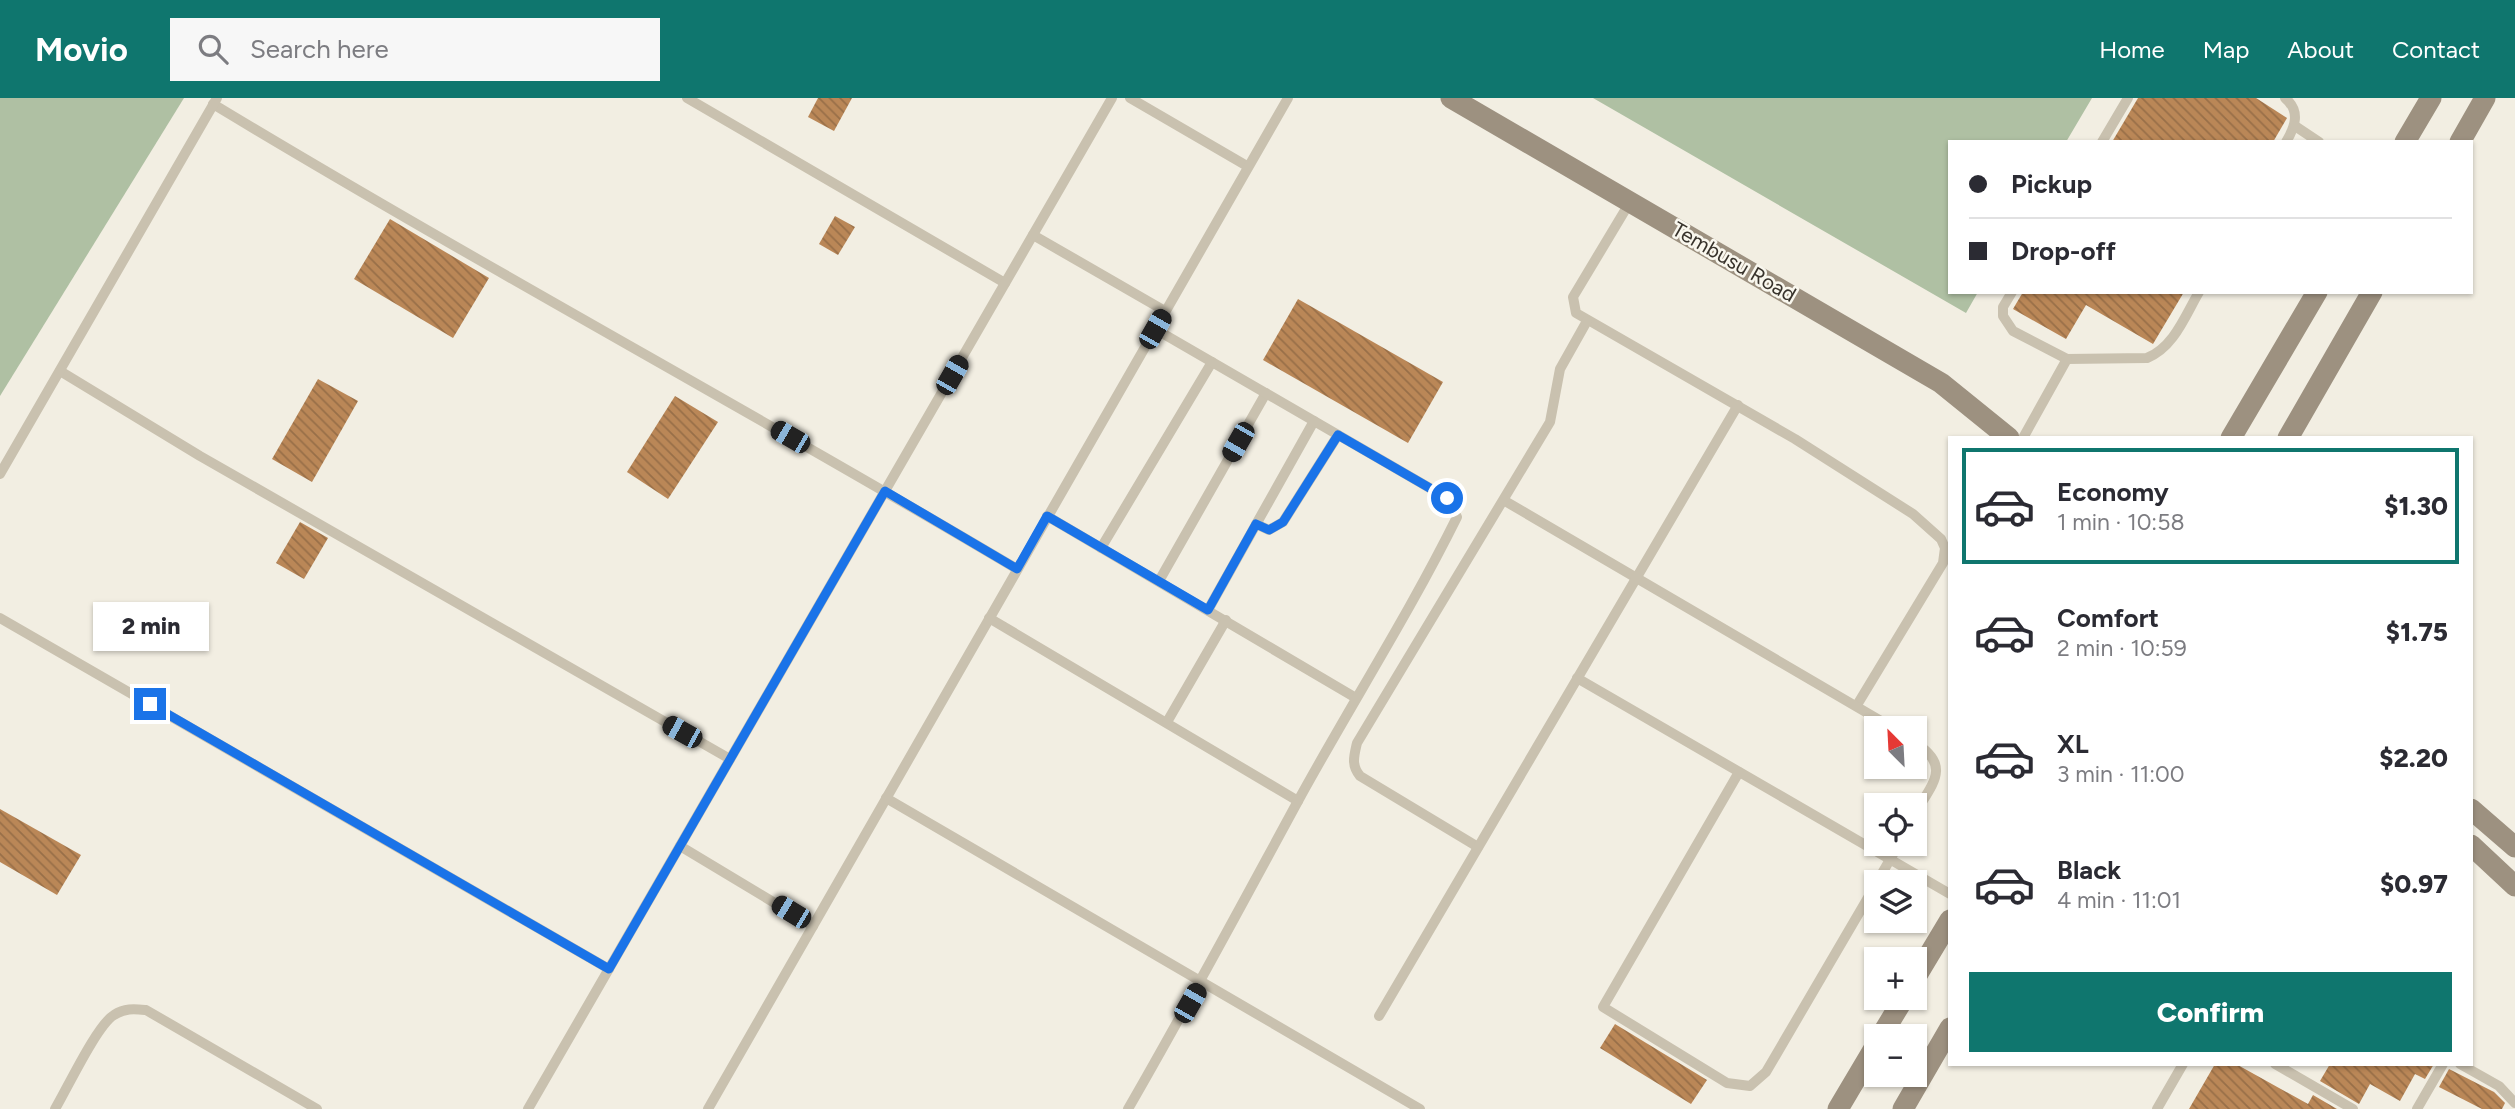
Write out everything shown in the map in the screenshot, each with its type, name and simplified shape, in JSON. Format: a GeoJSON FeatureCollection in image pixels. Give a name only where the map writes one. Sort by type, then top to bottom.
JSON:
{"type":"FeatureCollection","features":[{"type":"Feature","properties":{"kind":"street","name":"Tembusu Road"},"geometry":{"type":"LineString","coordinates":[[1451,98],[1941,383],[2007,436]]}},
{"type":"Feature","properties":{"kind":"street"},"geometry":{"type":"LineString","coordinates":[[2406,140],[2431,98]]}},
{"type":"Feature","properties":{"kind":"street"},"geometry":{"type":"LineString","coordinates":[[2461,140],[2485,98]]}},
{"type":"Feature","properties":{"kind":"street"},"geometry":{"type":"LineString","coordinates":[[2232,436],[2316,294]]}},
{"type":"Feature","properties":{"kind":"street"},"geometry":{"type":"LineString","coordinates":[[2289,436],[2371,294]]}},
{"type":"Feature","properties":{"kind":"street"},"geometry":{"type":"LineString","coordinates":[[2473,811],[2515,847]]}},
{"type":"Feature","properties":{"kind":"street"},"geometry":{"type":"LineString","coordinates":[[2473,847],[2515,886]]}},
{"type":"Feature","properties":{"kind":"street"},"geometry":{"type":"LineString","coordinates":[[1927,958],[1948,923]]}},
{"type":"Feature","properties":{"kind":"street"},"geometry":{"type":"LineString","coordinates":[[1903,1109],[1948,1031]]}},
{"type":"Feature","properties":{"kind":"street"},"geometry":{"type":"LineString","coordinates":[[1838,1109],[1864,1065]]}},
{"type":"Feature","properties":{"kind":"lane"},"geometry":{"type":"LineString","coordinates":[[687,98],[1005,283]]}},
{"type":"Feature","properties":{"kind":"lane"},"geometry":{"type":"LineString","coordinates":[[528,1109],[1112,98]]}},
{"type":"Feature","properties":{"kind":"lane"},"geometry":{"type":"LineString","coordinates":[[1130,98],[1248,166]]}},
{"type":"Feature","properties":{"kind":"lane"},"geometry":{"type":"LineString","coordinates":[[708,1109],[1288,98]]}},
{"type":"Feature","properties":{"kind":"lane"},"geometry":{"type":"LineString","coordinates":[[2103,140],[2128,98]]}},
{"type":"Feature","properties":{"kind":"lane"},"geometry":{"type":"LineString","coordinates":[[2285,98],[2295,111],[2295,126],[2287,140]]}},
{"type":"Feature","properties":{"kind":"lane"},"geometry":{"type":"LineString","coordinates":[[0,474],[215,101],[385,208],[885,491],[1017,569]]}},
{"type":"Feature","properties":{"kind":"lane"},"geometry":{"type":"LineString","coordinates":[[2295,126],[2316,140]]}},
{"type":"Feature","properties":{"kind":"lane"},"geometry":{"type":"LineString","coordinates":[[1630,202],[1573,297],[1576,313],[1738,405],[1913,514],[1941,538],[1945,548],[1943,563],[1857,705]]}},
{"type":"Feature","properties":{"kind":"lane"},"geometry":{"type":"LineString","coordinates":[[1033,235],[1165,311]]}},
{"type":"Feature","properties":{"kind":"lane"},"geometry":{"type":"LineString","coordinates":[[2011,294],[2003,307],[2007,324],[2013,331],[2067,359],[2147,358],[2158,354],[2169,344],[2198,294]]}},
{"type":"Feature","properties":{"kind":"lane"},"geometry":{"type":"LineString","coordinates":[[1478,847],[1360,776],[1354,769],[1353,757],[1357,743],[1505,501],[1550,422],[1560,369],[1587,321]]}},
{"type":"Feature","properties":{"kind":"lane"},"geometry":{"type":"LineString","coordinates":[[1128,1109],[1202,982],[1298,801],[1436,559],[1457,517],[1447,498],[1155,329]]}},
{"type":"Feature","properties":{"kind":"lane"},"geometry":{"type":"LineString","coordinates":[[2024,436],[2067,359]]}},
{"type":"Feature","properties":{"kind":"lane"},"geometry":{"type":"LineString","coordinates":[[1101,548],[1212,362]]}},
{"type":"Feature","properties":{"kind":"lane"},"geometry":{"type":"LineString","coordinates":[[60,371],[212,463],[730,759]]}},
{"type":"Feature","properties":{"kind":"lane"},"geometry":{"type":"LineString","coordinates":[[1159,581],[1266,393]]}},
{"type":"Feature","properties":{"kind":"lane"},"geometry":{"type":"LineString","coordinates":[[1379,1016],[1738,405]]}},
{"type":"Feature","properties":{"kind":"lane"},"geometry":{"type":"LineString","coordinates":[[1208,610],[1314,421]]}},
{"type":"Feature","properties":{"kind":"lane"},"geometry":{"type":"LineString","coordinates":[[1256,524],[1269,530],[1283,522],[1338,435]]}},
{"type":"Feature","properties":{"kind":"lane"},"geometry":{"type":"LineString","coordinates":[[1505,501],[1874,716]]}},
{"type":"Feature","properties":{"kind":"lane"},"geometry":{"type":"LineString","coordinates":[[1047,516],[1356,698]]}},
{"type":"Feature","properties":{"kind":"lane"},"geometry":{"type":"LineString","coordinates":[[0,618],[609,969]]}},
{"type":"Feature","properties":{"kind":"lane"},"geometry":{"type":"LineString","coordinates":[[989,618],[1298,801]]}},
{"type":"Feature","properties":{"kind":"lane"},"geometry":{"type":"LineString","coordinates":[[1167,722],[1226,620]]}},
{"type":"Feature","properties":{"kind":"lane"},"geometry":{"type":"LineString","coordinates":[[1577,678],[1948,893]]}},
{"type":"Feature","properties":{"kind":"lane"},"geometry":{"type":"LineString","coordinates":[[1927,750],[1937,767],[1937,775],[1927,793]]}},
{"type":"Feature","properties":{"kind":"lane"},"geometry":{"type":"LineString","coordinates":[[1739,772],[1602,1007],[1727,1083],[1750,1086],[1766,1072],[1864,905]]}},
{"type":"Feature","properties":{"kind":"lane"},"geometry":{"type":"LineString","coordinates":[[886,798],[1420,1109]]}},
{"type":"Feature","properties":{"kind":"lane"},"geometry":{"type":"LineString","coordinates":[[680,846],[813,926]]}},
{"type":"Feature","properties":{"kind":"lane"},"geometry":{"type":"LineString","coordinates":[[1884,870],[1892,856]]}},
{"type":"Feature","properties":{"kind":"lane"},"geometry":{"type":"LineString","coordinates":[[55,1109],[106,1021],[126,1009],[146,1010],[317,1109]]}},
{"type":"Feature","properties":{"kind":"lane"},"geometry":{"type":"LineString","coordinates":[[2157,1109],[2182,1066]]}},
{"type":"Feature","properties":{"kind":"lane"},"geometry":{"type":"LineString","coordinates":[[2278,1066],[2353,1109]]}},
{"type":"Feature","properties":{"kind":"lane"},"geometry":{"type":"LineString","coordinates":[[2417,1109],[2442,1066]]}},
{"type":"Feature","properties":{"kind":"lane"},"geometry":{"type":"LineString","coordinates":[[2464,1066],[2499,1086],[2515,1103]]}},
{"type":"Feature","properties":{"kind":"green space"},"geometry":{"type":"Polygon","coordinates":[[[0,98],[184,98],[0,396],[0,98]]]}},
{"type":"Feature","properties":{"kind":"green space"},"geometry":{"type":"Polygon","coordinates":[[[1593,98],[2092,98],[2067,140],[1948,140],[1948,294],[1977,294],[1966,313],[1593,98]]]}},
{"type":"Feature","properties":{"kind":"building"},"geometry":{"type":"Polygon","coordinates":[[[818,98],[852,98],[834,131],[808,117],[818,98]]]}},
{"type":"Feature","properties":{"kind":"building"},"geometry":{"type":"Polygon","coordinates":[[[2138,98],[2256,98],[2287,118],[2274,140],[2113,140],[2138,98]]]}},
{"type":"Feature","properties":{"kind":"building"},"geometry":{"type":"Polygon","coordinates":[[[835,216],[855,227],[838,255],[819,244],[835,216]]]}},
{"type":"Feature","properties":{"kind":"building"},"geometry":{"type":"Polygon","coordinates":[[[390,219],[489,278],[453,338],[354,279],[390,219]]]}},
{"type":"Feature","properties":{"kind":"building"},"geometry":{"type":"Polygon","coordinates":[[[2022,294],[2183,294],[2153,344],[2086,305],[2066,339],[2013,309],[2022,294]]]}},
{"type":"Feature","properties":{"kind":"building"},"geometry":{"type":"Polygon","coordinates":[[[1298,299],[1443,382],[1408,443],[1263,360],[1298,299]]]}},
{"type":"Feature","properties":{"kind":"building"},"geometry":{"type":"Polygon","coordinates":[[[318,379],[358,401],[312,482],[272,459],[318,379]]]}},
{"type":"Feature","properties":{"kind":"building"},"geometry":{"type":"Polygon","coordinates":[[[675,396],[718,422],[668,499],[627,472],[675,396]]]}},
{"type":"Feature","properties":{"kind":"building"},"geometry":{"type":"Polygon","coordinates":[[[300,522],[328,538],[304,579],[276,563],[300,522]]]}},
{"type":"Feature","properties":{"kind":"building"},"geometry":{"type":"Polygon","coordinates":[[[0,809],[81,855],[57,895],[0,862],[0,809]]]}},
{"type":"Feature","properties":{"kind":"building"},"geometry":{"type":"Polygon","coordinates":[[[1615,1024],[1707,1080],[1691,1104],[1600,1048],[1615,1024]]]}},
{"type":"Feature","properties":{"kind":"building"},"geometry":{"type":"Polygon","coordinates":[[[2214,1066],[2240,1066],[2308,1104],[2313,1095],[2337,1109],[2189,1109],[2214,1066]]]}},
{"type":"Feature","properties":{"kind":"building"},"geometry":{"type":"Polygon","coordinates":[[[2329,1066],[2433,1066],[2425,1079],[2415,1074],[2400,1101],[2370,1084],[2359,1104],[2320,1081],[2329,1066]]]}},
{"type":"Feature","properties":{"kind":"building"},"geometry":{"type":"Polygon","coordinates":[[[2449,1069],[2494,1092],[2505,1103],[2502,1109],[2482,1109],[2439,1087],[2449,1069]]]}},
{"type":"Feature","properties":{"kind":"route"},"geometry":{"type":"LineString","coordinates":[[150,704],[609,969],[885,491],[1017,569],[1047,516],[1208,610],[1256,524],[1269,530],[1275,529],[1283,522],[1338,435],[1447,498]]}}]}
